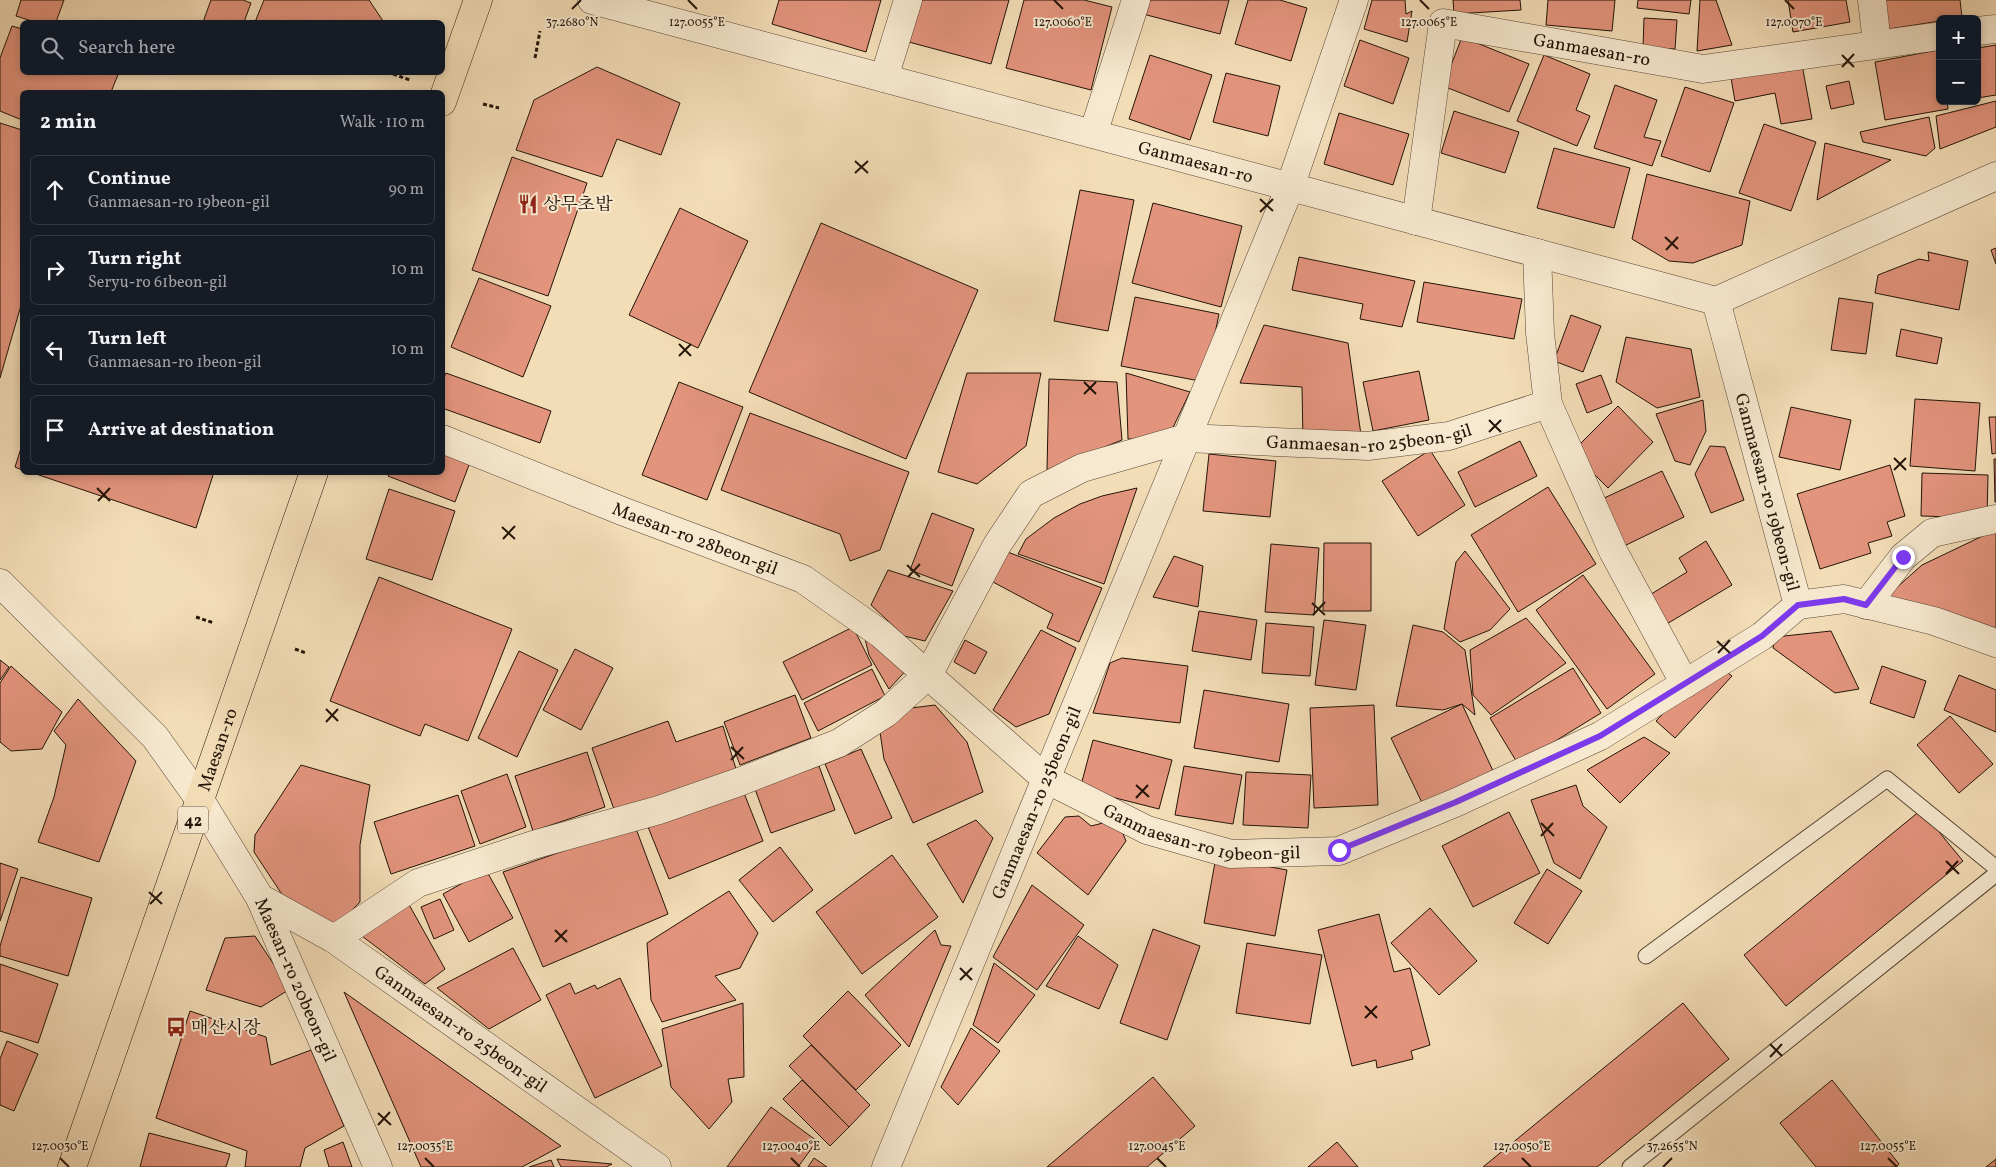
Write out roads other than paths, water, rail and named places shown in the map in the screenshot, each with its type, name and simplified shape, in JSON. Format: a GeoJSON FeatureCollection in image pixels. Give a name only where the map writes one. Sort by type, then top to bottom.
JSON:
{"type":"FeatureCollection","features":[{"type":"Feature","properties":{"kind":"main road"},"geometry":{"type":"LineString","coordinates":[[445,94],[478,0]]}},
{"type":"Feature","properties":{"kind":"main road","name":"Maesan-ro"},"geometry":{"type":"LineString","coordinates":[[72,1167],[313,475]]}},
{"type":"Feature","properties":{"kind":"street","name":"Ganmaesan-ro"},"geometry":{"type":"LineString","coordinates":[[592,0],[1716,301]]}},
{"type":"Feature","properties":{"kind":"street"},"geometry":{"type":"LineString","coordinates":[[884,78],[908,0]]}},
{"type":"Feature","properties":{"kind":"street"},"geometry":{"type":"LineString","coordinates":[[1093,134],[1136,0]]}},
{"type":"Feature","properties":{"kind":"street","name":"Ganmaesan-ro 25beon-gil"},"geometry":{"type":"LineString","coordinates":[[886,1167],[1290,187],[1354,0]]}},
{"type":"Feature","properties":{"kind":"street"},"geometry":{"type":"LineString","coordinates":[[1872,0],[1877,43]]}},
{"type":"Feature","properties":{"kind":"street","name":"Ganmaesan-ro"},"geometry":{"type":"LineString","coordinates":[[1416,221],[1443,23],[1703,68],[1936,36]]}},
{"type":"Feature","properties":{"kind":"street"},"geometry":{"type":"LineString","coordinates":[[1981,31],[1996,29]]}},
{"type":"Feature","properties":{"kind":"street"},"geometry":{"type":"LineString","coordinates":[[1716,301],[1996,176]]}},
{"type":"Feature","properties":{"kind":"street"},"geometry":{"type":"LineString","coordinates":[[1537,253],[1540,333],[1548,404],[1613,551],[1685,684]]}},
{"type":"Feature","properties":{"kind":"street","name":"Ganmaesan-ro 19beon-gil"},"geometry":{"type":"LineString","coordinates":[[1046,779],[1147,830],[1231,854],[1339,850],[1456,802],[1600,736],[1762,636],[1798,605],[1716,301]]}},
{"type":"Feature","properties":{"kind":"street","name":"Ganmaesan-ro 25beon-gil"},"geometry":{"type":"LineString","coordinates":[[1186,438],[1368,446],[1449,436],[1548,404]]}},
{"type":"Feature","properties":{"kind":"street"},"geometry":{"type":"LineString","coordinates":[[334,939],[418,883],[532,844],[659,810],[738,782],[839,742],[886,713],[928,675],[997,545],[1031,494],[1082,468],[1186,438]]}},
{"type":"Feature","properties":{"kind":"street","name":"Maesan-ro 28beon-gil"},"geometry":{"type":"LineString","coordinates":[[445,439],[622,511],[803,578],[881,634],[1046,779]]}},
{"type":"Feature","properties":{"kind":"street"},"geometry":{"type":"LineString","coordinates":[[1866,605],[1903,557],[1932,533],[1996,519]]}},
{"type":"Feature","properties":{"kind":"street","name":"Maesan-ro 20beon-gil"},"geometry":{"type":"LineString","coordinates":[[0,583],[155,737],[200,800],[260,898],[378,1167]]}},
{"type":"Feature","properties":{"kind":"street"},"geometry":{"type":"LineString","coordinates":[[1798,605],[1844,599],[1934,621],[1996,643]]}},
{"type":"Feature","properties":{"kind":"street","name":"Ganmaesan-ro 25beon-gil"},"geometry":{"type":"LineString","coordinates":[[260,898],[334,939],[657,1167]]}},
{"type":"Feature","properties":{"kind":"lane"},"geometry":{"type":"LineString","coordinates":[[1646,956],[1887,779],[1996,868]]}},
{"type":"Feature","properties":{"kind":"lane"},"geometry":{"type":"LineString","coordinates":[[1630,1167],[1996,874]]}},
{"type":"Feature","properties":{"kind":"place","name":"상무초밥"},"geometry":{"type":"Point","coordinates":[528,204]}},
{"type":"Feature","properties":{"kind":"place","name":"매산시장"},"geometry":{"type":"Point","coordinates":[176,1027]}}]}
